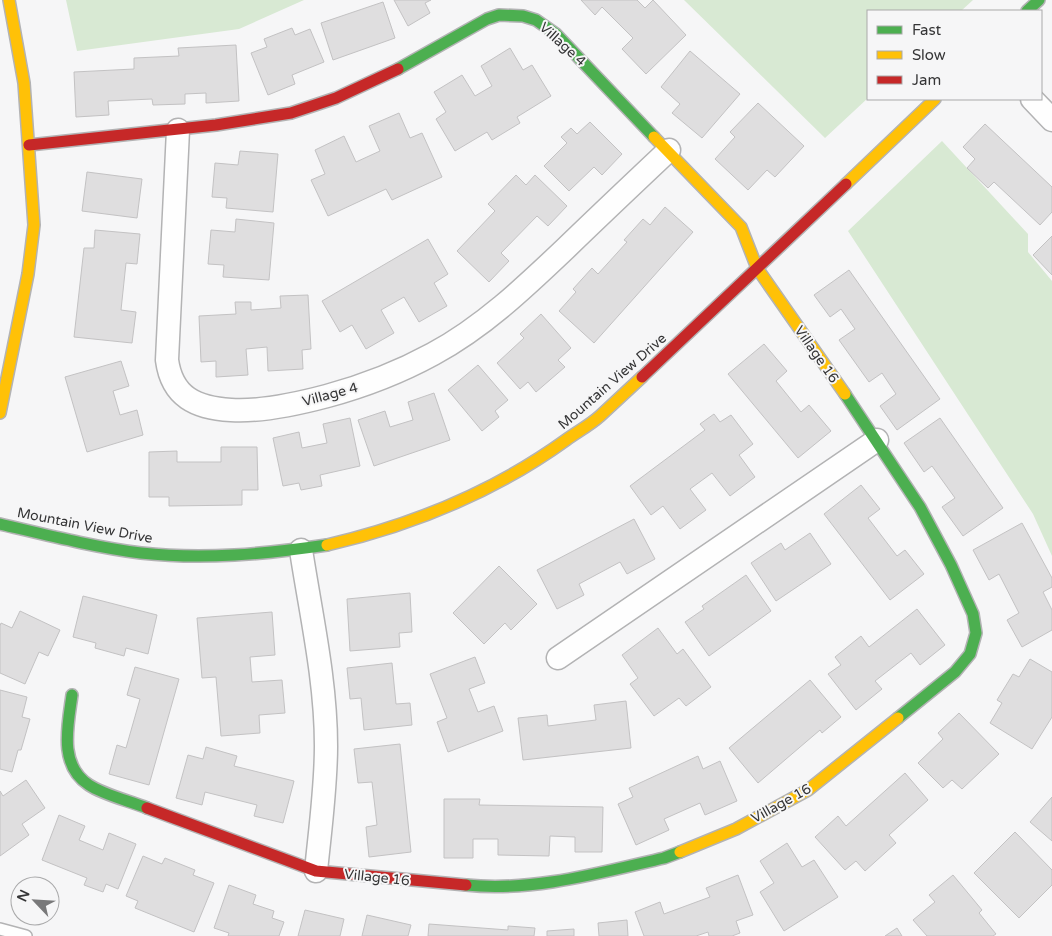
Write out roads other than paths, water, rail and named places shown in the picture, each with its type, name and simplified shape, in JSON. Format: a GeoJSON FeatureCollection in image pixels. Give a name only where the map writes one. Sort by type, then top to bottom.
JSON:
{"type":"FeatureCollection","features":[{"type":"Feature","properties":{"kind":"street"},"geometry":{"type":"LineString","coordinates":[[0,413],[25,291],[34,225],[30,145],[24,83],[9,0]]}},
{"type":"Feature","properties":{"kind":"street"},"geometry":{"type":"LineString","coordinates":[[1028,10],[1038,0]]}},
{"type":"Feature","properties":{"kind":"street","name":"Village 4"},"geometry":{"type":"LineString","coordinates":[[30,145],[178,130],[291,113],[336,98],[390,74],[487,19],[511,14],[536,20],[556,34],[669,150],[741,226],[757,268]]}},
{"type":"Feature","properties":{"kind":"street","name":"Mountain View Drive"},"geometry":{"type":"LineString","coordinates":[[0,524],[86,544],[152,554],[226,557],[301,550],[352,540],[402,526],[474,497],[521,471],[598,417],[934,100]]}},
{"type":"Feature","properties":{"kind":"street"},"geometry":{"type":"LineString","coordinates":[[1033,100],[1052,120]]}},
{"type":"Feature","properties":{"kind":"street","name":"Village 4"},"geometry":{"type":"LineString","coordinates":[[178,130],[167,360],[169,374],[175,387],[186,398],[201,406],[237,411],[286,405],[341,392],[379,379],[433,354],[502,307],[669,150]]}},
{"type":"Feature","properties":{"kind":"street","name":"Village 16"},"geometry":{"type":"LineString","coordinates":[[72,695],[66,750],[70,763],[77,775],[89,785],[200,829],[316,871],[474,886],[509,886],[562,881],[630,867],[702,844],[808,790],[955,672],[970,654],[975,639],[974,614],[951,565],[920,507],[877,440],[757,268]]}},
{"type":"Feature","properties":{"kind":"street"},"geometry":{"type":"LineString","coordinates":[[558,658],[877,440]]}},
{"type":"Feature","properties":{"kind":"street"},"geometry":{"type":"LineString","coordinates":[[301,550],[323,689],[325,717],[325,775],[316,871]]}},
{"type":"Feature","properties":{"kind":"lane"},"geometry":{"type":"LineString","coordinates":[[0,929],[26,936]]}}]}
